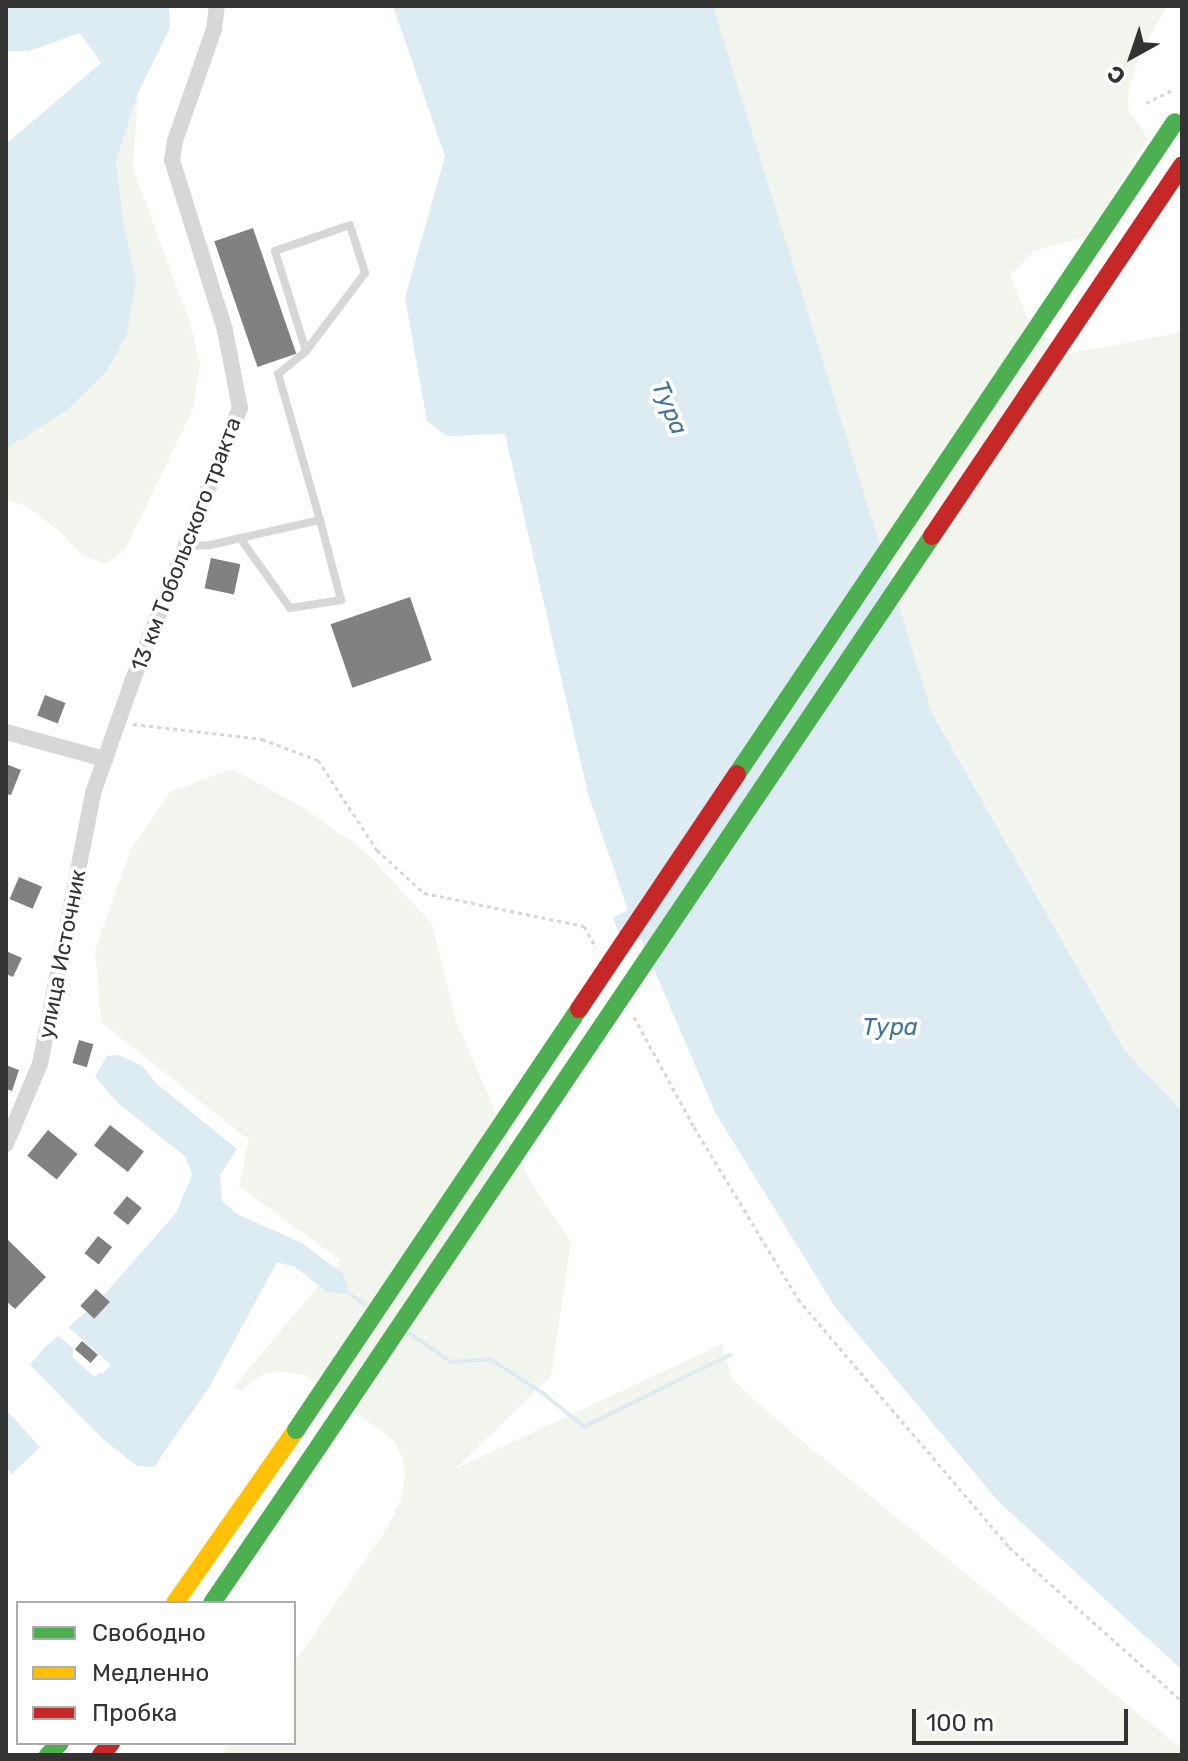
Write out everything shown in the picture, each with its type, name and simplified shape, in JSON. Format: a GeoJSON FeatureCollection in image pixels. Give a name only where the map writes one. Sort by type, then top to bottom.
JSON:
{"type":"FeatureCollection","features":[{"type":"Feature","properties":{"kind":"highway"},"geometry":{"type":"LineString","coordinates":[[176,1601],[296,1430],[1178,116]]}},
{"type":"Feature","properties":{"kind":"highway"},"geometry":{"type":"LineString","coordinates":[[213,1601],[1182,166]]}},
{"type":"Feature","properties":{"kind":"street","name":"13 км Тобольского тракта"},"geometry":{"type":"LineString","coordinates":[[105,759],[240,408],[225,330],[172,160],[175,141],[214,29],[217,6]]}},
{"type":"Feature","properties":{"kind":"street"},"geometry":{"type":"LineString","coordinates":[[6,732],[105,759]]}},
{"type":"Feature","properties":{"kind":"street","name":"улица Источник"},"geometry":{"type":"LineString","coordinates":[[6,1144],[40,1064],[93,793],[105,759]]}},
{"type":"Feature","properties":{"kind":"lane"},"geometry":{"type":"LineString","coordinates":[[240,538],[290,608],[341,600],[278,374],[306,351],[365,273],[350,225],[275,251],[306,351]]}},
{"type":"Feature","properties":{"kind":"lane"},"geometry":{"type":"LineString","coordinates":[[186,546],[240,538],[320,520]]}},
{"type":"Feature","properties":{"kind":"path"},"geometry":{"type":"LineString","coordinates":[[1146,103],[1175,89]]}},
{"type":"Feature","properties":{"kind":"path"},"geometry":{"type":"LineString","coordinates":[[118,723],[262,739],[318,760],[377,850],[424,893],[584,926],[599,953]]}},
{"type":"Feature","properties":{"kind":"path"},"geometry":{"type":"LineString","coordinates":[[628,1007],[694,1127],[798,1299],[1009,1547],[1182,1701]]}},
{"type":"Feature","properties":{"kind":"shaded area"},"geometry":{"type":"Polygon","coordinates":[[[713,6],[1167,6],[1141,52],[1129,88],[1128,108],[1148,139],[1088,236],[1034,251],[1010,275],[1029,322],[1067,354],[1182,332],[1182,1111],[1125,1051],[932,713],[713,6]]]}},
{"type":"Feature","properties":{"kind":"shaded area"},"geometry":{"type":"Polygon","coordinates":[[[138,93],[133,168],[191,326],[200,364],[193,409],[125,550],[105,564],[81,554],[60,532],[27,506],[6,500],[6,449],[67,410],[136,280],[123,221],[116,161],[138,93]]]}},
{"type":"Feature","properties":{"kind":"shaded area"},"geometry":{"type":"Polygon","coordinates":[[[232,769],[304,808],[367,853],[432,924],[456,1021],[507,1138],[538,1194],[571,1242],[551,1376],[455,1469],[722,1344],[732,1379],[779,1422],[1182,1749],[1182,1755],[221,1755],[228,1745],[296,1745],[296,1660],[388,1527],[402,1497],[405,1473],[403,1458],[392,1439],[304,1375],[277,1371],[263,1374],[242,1390],[233,1388],[340,1260],[239,1186],[249,1140],[101,1022],[95,951],[130,851],[170,792],[232,769]]]}},
{"type":"Feature","properties":{"kind":"water"},"geometry":{"type":"Polygon","coordinates":[[[6,6],[169,6],[170,28],[138,93],[116,161],[123,221],[136,280],[127,335],[106,372],[67,410],[6,449],[6,144],[101,63],[80,33],[29,51],[6,51],[6,6]]]}},
{"type":"Feature","properties":{"kind":"water","name":"Тура"},"geometry":{"type":"Polygon","coordinates":[[[393,6],[713,6],[932,713],[1125,1051],[1182,1111],[1182,1670],[999,1502],[835,1307],[716,1114],[641,939],[624,946],[613,918],[628,910],[588,794],[505,434],[447,436],[427,421],[405,298],[445,156],[393,6]]]}},
{"type":"Feature","properties":{"kind":"water"},"geometry":{"type":"Polygon","coordinates":[[[119,1055],[142,1066],[157,1084],[237,1149],[220,1175],[222,1201],[237,1214],[302,1243],[343,1274],[350,1294],[327,1292],[295,1267],[277,1262],[210,1386],[154,1467],[137,1466],[104,1440],[30,1365],[44,1348],[87,1311],[95,1318],[103,1296],[176,1213],[192,1175],[186,1157],[119,1104],[95,1077],[107,1056],[119,1055]]]}},
{"type":"Feature","properties":{"kind":"water"},"geometry":{"type":"Polygon","coordinates":[[[6,1410],[40,1447],[12,1474],[6,1468],[6,1410]]]}},
{"type":"Feature","properties":{"kind":"pier"},"geometry":{"type":"Polygon","coordinates":[[[65,1324],[111,1365],[102,1374],[99,1372],[95,1377],[73,1358],[73,1348],[56,1334],[65,1324]]]}},
{"type":"Feature","properties":{"kind":"building"},"geometry":{"type":"Polygon","coordinates":[[[253,228],[296,354],[258,367],[214,241],[253,228]]]}},
{"type":"Feature","properties":{"kind":"building"},"geometry":{"type":"Polygon","coordinates":[[[211,558],[240,564],[234,595],[205,588],[211,558]]]}},
{"type":"Feature","properties":{"kind":"building"},"geometry":{"type":"Polygon","coordinates":[[[410,597],[432,660],[352,688],[331,624],[410,597]]]}},
{"type":"Feature","properties":{"kind":"building"},"geometry":{"type":"Polygon","coordinates":[[[45,695],[66,703],[58,723],[37,716],[45,695]]]}},
{"type":"Feature","properties":{"kind":"building"},"geometry":{"type":"Polygon","coordinates":[[[6,764],[21,770],[11,795],[6,794],[6,764]]]}},
{"type":"Feature","properties":{"kind":"building"},"geometry":{"type":"Polygon","coordinates":[[[19,877],[42,887],[33,909],[10,899],[19,877]]]}},
{"type":"Feature","properties":{"kind":"building"},"geometry":{"type":"Polygon","coordinates":[[[6,951],[22,958],[13,977],[6,974],[6,951]]]}},
{"type":"Feature","properties":{"kind":"building"},"geometry":{"type":"Polygon","coordinates":[[[79,1040],[93,1044],[87,1067],[72,1063],[79,1040]]]}},
{"type":"Feature","properties":{"kind":"building"},"geometry":{"type":"Polygon","coordinates":[[[6,1065],[19,1070],[12,1091],[6,1089],[6,1065]]]}},
{"type":"Feature","properties":{"kind":"building"},"geometry":{"type":"Polygon","coordinates":[[[110,1125],[144,1151],[128,1172],[94,1145],[110,1125]]]}},
{"type":"Feature","properties":{"kind":"building"},"geometry":{"type":"Polygon","coordinates":[[[48,1130],[78,1154],[57,1180],[27,1156],[48,1130]]]}},
{"type":"Feature","properties":{"kind":"building"},"geometry":{"type":"Polygon","coordinates":[[[127,1196],[142,1208],[128,1225],[113,1213],[127,1196]]]}},
{"type":"Feature","properties":{"kind":"building"},"geometry":{"type":"Polygon","coordinates":[[[98,1236],[112,1247],[99,1264],[84,1253],[98,1236]]]}},
{"type":"Feature","properties":{"kind":"building"},"geometry":{"type":"Polygon","coordinates":[[[6,1238],[46,1277],[15,1309],[6,1301],[6,1238]]]}},
{"type":"Feature","properties":{"kind":"building"},"geometry":{"type":"Polygon","coordinates":[[[96,1289],[110,1302],[94,1319],[80,1306],[96,1289]]]}},
{"type":"Feature","properties":{"kind":"building"},"geometry":{"type":"Polygon","coordinates":[[[82,1341],[98,1355],[91,1363],[75,1349],[82,1341]]]}},
{"type":"Feature","properties":{"kind":"waterway"},"geometry":{"type":"LineString","coordinates":[[350,1294],[365,1304]]}},
{"type":"Feature","properties":{"kind":"waterway"},"geometry":{"type":"LineString","coordinates":[[409,1333],[451,1362],[490,1359],[544,1394],[584,1427],[730,1355]]}},
{"type":"Feature","properties":{"kind":"traffic: fast"},"geometry":{"type":"LineString","coordinates":[[737,774],[1175,122]]}},
{"type":"Feature","properties":{"kind":"traffic: fast"},"geometry":{"type":"LineString","coordinates":[[319,1446],[932,536]]}},
{"type":"Feature","properties":{"kind":"traffic: fast"},"geometry":{"type":"LineString","coordinates":[[296,1430],[579,1009]]}},
{"type":"Feature","properties":{"kind":"traffic: fast"},"geometry":{"type":"LineString","coordinates":[[213,1601],[319,1446]]}},
{"type":"Feature","properties":{"kind":"traffic: fast"},"geometry":{"type":"LineString","coordinates":[[48,1755],[58,1745]]}},
{"type":"Feature","properties":{"kind":"traffic: slow"},"geometry":{"type":"LineString","coordinates":[[176,1601],[296,1430]]}},
{"type":"Feature","properties":{"kind":"traffic: jam"},"geometry":{"type":"LineString","coordinates":[[932,536],[1182,166]]}},
{"type":"Feature","properties":{"kind":"traffic: jam"},"geometry":{"type":"LineString","coordinates":[[579,1009],[737,774]]}},
{"type":"Feature","properties":{"kind":"traffic: jam"},"geometry":{"type":"LineString","coordinates":[[101,1755],[109,1745]]}}]}
